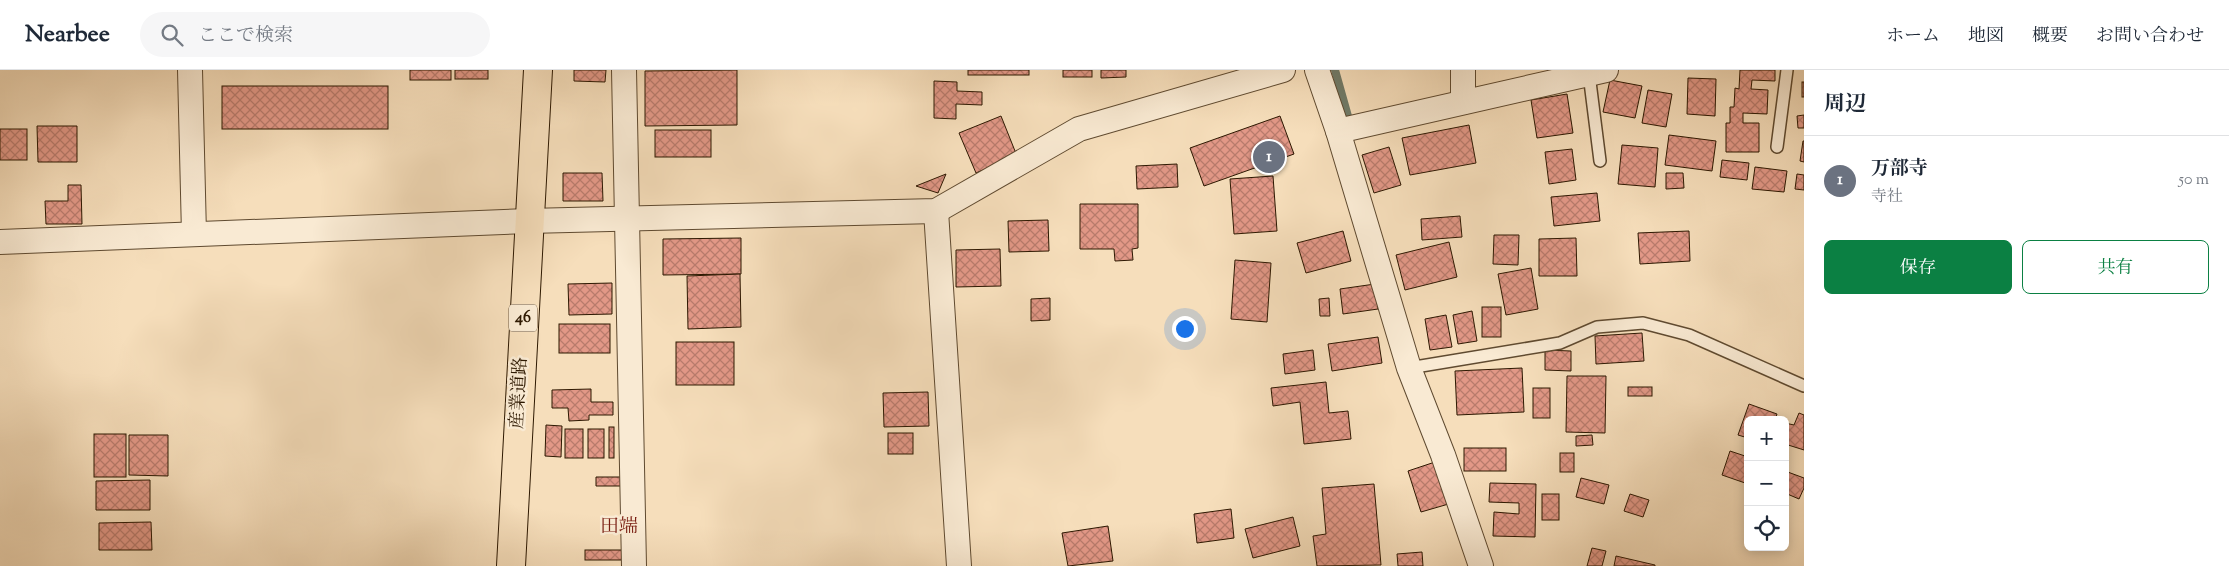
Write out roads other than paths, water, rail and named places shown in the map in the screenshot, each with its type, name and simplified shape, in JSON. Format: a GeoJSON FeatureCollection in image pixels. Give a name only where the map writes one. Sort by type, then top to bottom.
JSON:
{"type":"FeatureCollection","features":[{"type":"Feature","properties":{"kind":"main road","name":"産業道路"},"geometry":{"type":"LineString","coordinates":[[511,566],[528,221],[538,70]]}},
{"type":"Feature","properties":{"kind":"street"},"geometry":{"type":"LineString","coordinates":[[190,70],[194,234]]}},
{"type":"Feature","properties":{"kind":"street"},"geometry":{"type":"LineString","coordinates":[[624,70],[634,566]]}},
{"type":"Feature","properties":{"kind":"street"},"geometry":{"type":"LineString","coordinates":[[0,242],[528,221],[936,211],[1079,129],[1282,70]]}},
{"type":"Feature","properties":{"kind":"street"},"geometry":{"type":"LineString","coordinates":[[1317,70],[1338,131],[1408,368],[1443,455],[1481,566]]}},
{"type":"Feature","properties":{"kind":"street"},"geometry":{"type":"LineString","coordinates":[[1463,70],[1463,102]]}},
{"type":"Feature","properties":{"kind":"street"},"geometry":{"type":"LineString","coordinates":[[1338,131],[1598,72]]}},
{"type":"Feature","properties":{"kind":"street"},"geometry":{"type":"LineString","coordinates":[[936,211],[959,566]]}},
{"type":"Feature","properties":{"kind":"lane"},"geometry":{"type":"LineString","coordinates":[[1777,147],[1787,70]]}},
{"type":"Feature","properties":{"kind":"lane"},"geometry":{"type":"LineString","coordinates":[[1598,72],[1600,161]]}},
{"type":"Feature","properties":{"kind":"lane"},"geometry":{"type":"LineString","coordinates":[[1408,368],[1560,342],[1597,327],[1643,323],[1689,335],[1804,386]]}},
{"type":"Feature","properties":{"kind":"waterway"},"geometry":{"type":"LineString","coordinates":[[1335,70],[1348,116]]}},
{"type":"Feature","properties":{"kind":"place","name":"万部寺"},"geometry":{"type":"Point","coordinates":[1269,157]}},
{"type":"Feature","properties":{"kind":"district","name":"田端"},"geometry":{"type":"Point","coordinates":[619,527]}}]}
